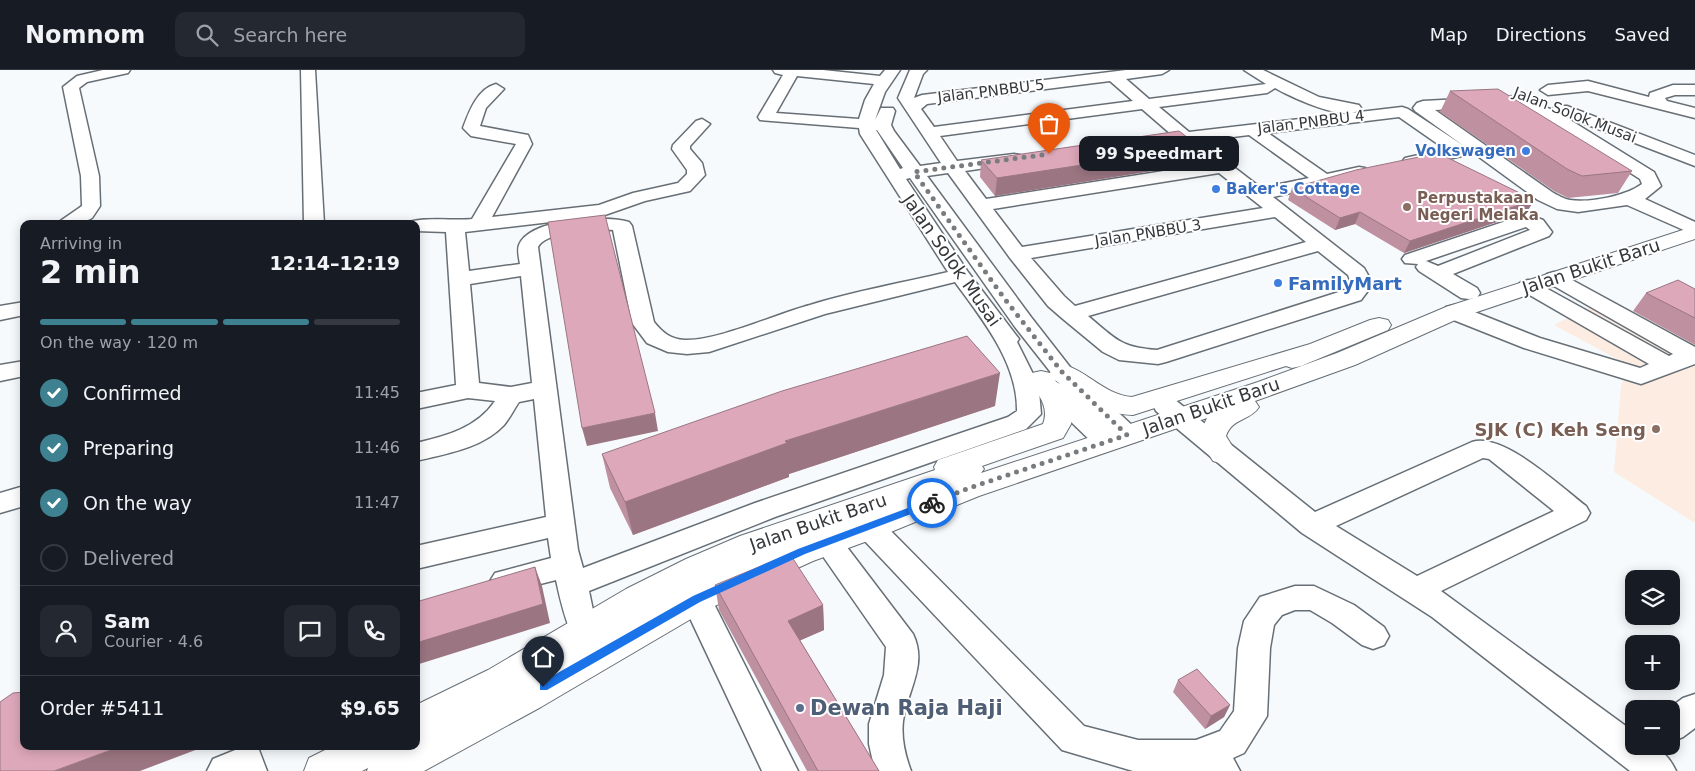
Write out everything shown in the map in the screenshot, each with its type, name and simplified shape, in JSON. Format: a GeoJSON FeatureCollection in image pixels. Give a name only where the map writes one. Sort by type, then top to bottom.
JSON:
{"type":"FeatureCollection","features":[{"type":"Feature","properties":{"kind":"main road","name":"Jalan Bukit Baru"},"geometry":{"type":"LineString","coordinates":[[386,771],[528,695],[594,642],[697,568],[751,545],[826,530],[870,528],[1110,432],[1172,412],[1284,382],[1454,312],[1554,278],[1690,224]]}},
{"type":"Feature","properties":{"kind":"main road","name":"Jalan Bukit Baru"},"geometry":{"type":"LineString","coordinates":[[1172,412],[1333,342],[1469,293],[1690,224]]}},
{"type":"Feature","properties":{"kind":"main road"},"geometry":{"type":"LineString","coordinates":[[1052,376],[1110,404],[1133,406],[1333,342]]}},
{"type":"Feature","properties":{"kind":"main road"},"geometry":{"type":"LineString","coordinates":[[1223,454],[1212,437],[1215,424],[1226,415],[1323,378],[1353,364],[1379,344]]}},
{"type":"Feature","properties":{"kind":"main road"},"geometry":{"type":"LineString","coordinates":[[826,530],[924,476],[1052,431],[1059,423],[1061,414],[1056,402],[1052,376]]}},
{"type":"Feature","properties":{"kind":"main road","name":"Jalan Bukit Baru"},"geometry":{"type":"LineString","coordinates":[[420,722],[501,681],[696,599],[826,530],[1032,447],[1110,432]]}},
{"type":"Feature","properties":{"kind":"main road"},"geometry":{"type":"LineString","coordinates":[[421,771],[528,695]]}},
{"type":"Feature","properties":{"kind":"main road"},"geometry":{"type":"LineString","coordinates":[[323,771],[364,750]]}},
{"type":"Feature","properties":{"kind":"street"},"geometry":{"type":"LineString","coordinates":[[73,220],[85,214],[91,206],[90,176],[71,88],[82,79],[122,70]]}},
{"type":"Feature","properties":{"kind":"street"},"geometry":{"type":"LineString","coordinates":[[308,70],[314,220]]}},
{"type":"Feature","properties":{"kind":"street"},"geometry":{"type":"LineString","coordinates":[[874,125],[873,102],[889,75],[788,70],[766,117],[874,125],[884,118],[906,70]]}},
{"type":"Feature","properties":{"kind":"street"},"geometry":{"type":"LineString","coordinates":[[920,70],[917,70],[906,98],[929,133],[1017,254],[1056,301],[1110,347],[1127,355],[1158,357],[1353,295],[1362,284],[1357,272],[1184,138],[1145,104],[1103,75]]}},
{"type":"Feature","properties":{"kind":"street","name":"Jalan PNBBU 5"},"geometry":{"type":"LineString","coordinates":[[912,108],[922,100],[1103,75],[1162,70]]}},
{"type":"Feature","properties":{"kind":"street"},"geometry":{"type":"LineString","coordinates":[[1232,70],[1326,119]]}},
{"type":"Feature","properties":{"kind":"street","name":"Jalan Solok Musai"},"geometry":{"type":"LineString","coordinates":[[1251,70],[1310,99],[1348,108],[1494,89],[1512,91],[1695,161]]}},
{"type":"Feature","properties":{"kind":"street"},"geometry":{"type":"LineString","coordinates":[[1548,90],[1588,86],[1695,113]]}},
{"type":"Feature","properties":{"kind":"street"},"geometry":{"type":"LineString","coordinates":[[929,133],[1267,88]]}},
{"type":"Feature","properties":{"kind":"street"},"geometry":{"type":"LineString","coordinates":[[478,225],[524,144],[522,139],[477,132],[471,128],[479,106],[496,89]]}},
{"type":"Feature","properties":{"kind":"street"},"geometry":{"type":"LineString","coordinates":[[1660,103],[1656,96],[1661,92],[1695,90]]}},
{"type":"Feature","properties":{"kind":"street"},"geometry":{"type":"LineString","coordinates":[[1491,102],[1516,118]]}},
{"type":"Feature","properties":{"kind":"street"},"geometry":{"type":"LineString","coordinates":[[1491,102],[1518,102],[1554,118],[1648,176],[1652,186],[1629,194],[1578,206],[1564,205],[1545,196],[1421,108],[1423,106],[1491,102]]}},
{"type":"Feature","properties":{"kind":"street","name":"Jalan PNBBU 4"},"geometry":{"type":"LineString","coordinates":[[1155,141],[1326,119],[1402,112],[1458,150],[1456,152],[1323,179]]}},
{"type":"Feature","properties":{"kind":"street"},"geometry":{"type":"LineString","coordinates":[[420,225],[454,227],[478,225],[602,210],[684,186],[696,175],[697,168],[683,153],[682,145],[702,124]]}},
{"type":"Feature","properties":{"kind":"street","name":"Jalan Solok Musai"},"geometry":{"type":"LineString","coordinates":[[874,125],[914,172],[1004,298],[1052,376]]}},
{"type":"Feature","properties":{"kind":"street","name":"Jalan Solok Musai"},"geometry":{"type":"LineString","coordinates":[[874,125],[893,175],[998,327],[1110,432]]}},
{"type":"Feature","properties":{"kind":"street"},"geometry":{"type":"LineString","coordinates":[[1251,129],[1323,179]]}},
{"type":"Feature","properties":{"kind":"street"},"geometry":{"type":"LineString","coordinates":[[893,175],[1029,157]]}},
{"type":"Feature","properties":{"kind":"street"},"geometry":{"type":"LineString","coordinates":[[981,205],[1223,167]]}},
{"type":"Feature","properties":{"kind":"street"},"geometry":{"type":"LineString","coordinates":[[1257,195],[1323,179]]}},
{"type":"Feature","properties":{"kind":"street"},"geometry":{"type":"LineString","coordinates":[[1629,194],[1690,224]]}},
{"type":"Feature","properties":{"kind":"street","name":"Jalan PNBBU 3"},"geometry":{"type":"LineString","coordinates":[[1017,254],[1279,211]]}},
{"type":"Feature","properties":{"kind":"street"},"geometry":{"type":"LineString","coordinates":[[1436,274],[1542,232],[1536,224],[1527,220],[1412,259],[1436,274],[1469,293]]}},
{"type":"Feature","properties":{"kind":"street"},"geometry":{"type":"LineString","coordinates":[[594,642],[580,619],[561,524],[528,247],[539,235],[605,223],[618,224],[624,230],[643,323],[655,338],[668,345],[687,348],[710,344],[818,309],[960,274]]}},
{"type":"Feature","properties":{"kind":"street"},"geometry":{"type":"LineString","coordinates":[[454,227],[468,390]]}},
{"type":"Feature","properties":{"kind":"street"},"geometry":{"type":"LineString","coordinates":[[1071,314],[1322,244]]}},
{"type":"Feature","properties":{"kind":"street"},"geometry":{"type":"LineString","coordinates":[[458,279],[530,269]]}},
{"type":"Feature","properties":{"kind":"street"},"geometry":{"type":"LineString","coordinates":[[1554,278],[1694,356]]}},
{"type":"Feature","properties":{"kind":"street"},"geometry":{"type":"LineString","coordinates":[[1528,286],[1668,365]]}},
{"type":"Feature","properties":{"kind":"street"},"geometry":{"type":"LineString","coordinates":[[0,313],[20,309]]}},
{"type":"Feature","properties":{"kind":"street"},"geometry":{"type":"LineString","coordinates":[[1454,312],[1532,343],[1641,376],[1694,356]]}},
{"type":"Feature","properties":{"kind":"street"},"geometry":{"type":"LineString","coordinates":[[482,587],[570,575],[1017,423],[1029,414],[1030,402],[1027,387],[998,327]]}},
{"type":"Feature","properties":{"kind":"street"},"geometry":{"type":"LineString","coordinates":[[0,373],[20,369]]}},
{"type":"Feature","properties":{"kind":"street"},"geometry":{"type":"LineString","coordinates":[[420,400],[468,390],[511,395],[546,389]]}},
{"type":"Feature","properties":{"kind":"street"},"geometry":{"type":"LineString","coordinates":[[420,451],[459,440],[479,430],[493,420],[511,395]]}},
{"type":"Feature","properties":{"kind":"street"},"geometry":{"type":"LineString","coordinates":[[1172,412],[1312,525],[1443,608],[1645,757]]}},
{"type":"Feature","properties":{"kind":"street"},"geometry":{"type":"LineString","coordinates":[[1312,525],[1481,448],[1498,453],[1576,513],[1414,591]]}},
{"type":"Feature","properties":{"kind":"street"},"geometry":{"type":"LineString","coordinates":[[0,502],[20,497]]}},
{"type":"Feature","properties":{"kind":"street"},"geometry":{"type":"LineString","coordinates":[[420,557],[561,524]]}},
{"type":"Feature","properties":{"kind":"street"},"geometry":{"type":"LineString","coordinates":[[870,528],[1074,739],[1138,756],[1210,764],[1232,742],[1250,716],[1254,648],[1259,621],[1271,606],[1295,598],[1314,598],[1343,614],[1373,636]]}},
{"type":"Feature","properties":{"kind":"street"},"geometry":{"type":"LineString","coordinates":[[826,530],[902,644],[904,663],[900,682],[886,717],[886,742],[893,771]]}},
{"type":"Feature","properties":{"kind":"street"},"geometry":{"type":"LineString","coordinates":[[696,599],[780,771]]}},
{"type":"Feature","properties":{"kind":"street"},"geometry":{"type":"LineString","coordinates":[[1680,720],[1695,709]]}},
{"type":"Feature","properties":{"kind":"shaded area","name":"SJK (C) Keh Seng"},"geometry":{"type":"Polygon","coordinates":[[[1602,301],[1695,351],[1695,523],[1614,472],[1621,386],[1630,366],[1554,325],[1602,301]]]}},
{"type":"Feature","properties":{"kind":"building"},"geometry":{"type":"Polygon","coordinates":[[[1498,89],[1632,171],[1582,176],[1567,169],[1450,91],[1498,89]]]}},
{"type":"Feature","properties":{"kind":"building"},"geometry":{"type":"Polygon","coordinates":[[[1179,131],[1200,147],[997,178],[981,160],[1179,131]]]}},
{"type":"Feature","properties":{"kind":"building","name":"Perpustakaan Negeri Melaka"},"geometry":{"type":"Polygon","coordinates":[[[1438,153],[1534,200],[1410,241],[1360,212],[1340,218],[1292,188],[1356,170],[1438,153]]]}},
{"type":"Feature","properties":{"kind":"building"},"geometry":{"type":"Polygon","coordinates":[[[605,215],[655,413],[582,428],[548,222],[605,215]]]}},
{"type":"Feature","properties":{"kind":"building"},"geometry":{"type":"Polygon","coordinates":[[[1678,280],[1695,289],[1695,318],[1646,293],[1678,280]]]}},
{"type":"Feature","properties":{"kind":"building"},"geometry":{"type":"Polygon","coordinates":[[[967,336],[1000,373],[785,441],[787,443],[625,502],[602,454],[782,391],[967,336]]]}},
{"type":"Feature","properties":{"kind":"building","name":"Dewan Raja Haji"},"geometry":{"type":"Polygon","coordinates":[[[790,554],[823,605],[788,621],[879,771],[818,771],[715,585],[790,554]]]}},
{"type":"Feature","properties":{"kind":"building"},"geometry":{"type":"Polygon","coordinates":[[[535,567],[543,604],[420,642],[420,601],[535,567]]]}},
{"type":"Feature","properties":{"kind":"building"},"geometry":{"type":"Polygon","coordinates":[[[1197,669],[1230,705],[1211,716],[1178,680],[1197,669]]]}},
{"type":"Feature","properties":{"kind":"building"},"geometry":{"type":"Polygon","coordinates":[[[20,692],[20,750],[111,750],[54,771],[0,771],[0,702],[13,693],[20,692]]]}},
{"type":"Feature","properties":{"kind":"way so far"},"geometry":{"type":"LineString","coordinates":[[932,503],[969,488],[1127,435],[1062,372],[1004,298],[914,172],[1049,154]]}},
{"type":"Feature","properties":{"kind":"place","name":"Volkswagen"},"geometry":{"type":"Point","coordinates":[1526,151]}},
{"type":"Feature","properties":{"kind":"place","name":"99 Speedmart"},"geometry":{"type":"Point","coordinates":[1049,154]}},
{"type":"Feature","properties":{"kind":"place","name":"Baker's Cottage"},"geometry":{"type":"Point","coordinates":[1216,189]}},
{"type":"Feature","properties":{"kind":"place","name":"Perpustakaan Negeri Melaka"},"geometry":{"type":"Point","coordinates":[1407,207]}},
{"type":"Feature","properties":{"kind":"place","name":"FamilyMart"},"geometry":{"type":"Point","coordinates":[1278,283]}},
{"type":"Feature","properties":{"kind":"place","name":"SJK (C) Keh Seng"},"geometry":{"type":"Point","coordinates":[1656,429]}},
{"type":"Feature","properties":{"kind":"place","name":"Dewan Raja Haji"},"geometry":{"type":"Point","coordinates":[800,708]}},
{"type":"Feature","properties":{"kind":"route"},"geometry":{"type":"LineString","coordinates":[[543,687],[696,599],[802,552],[870,528],[932,503]]}}]}
